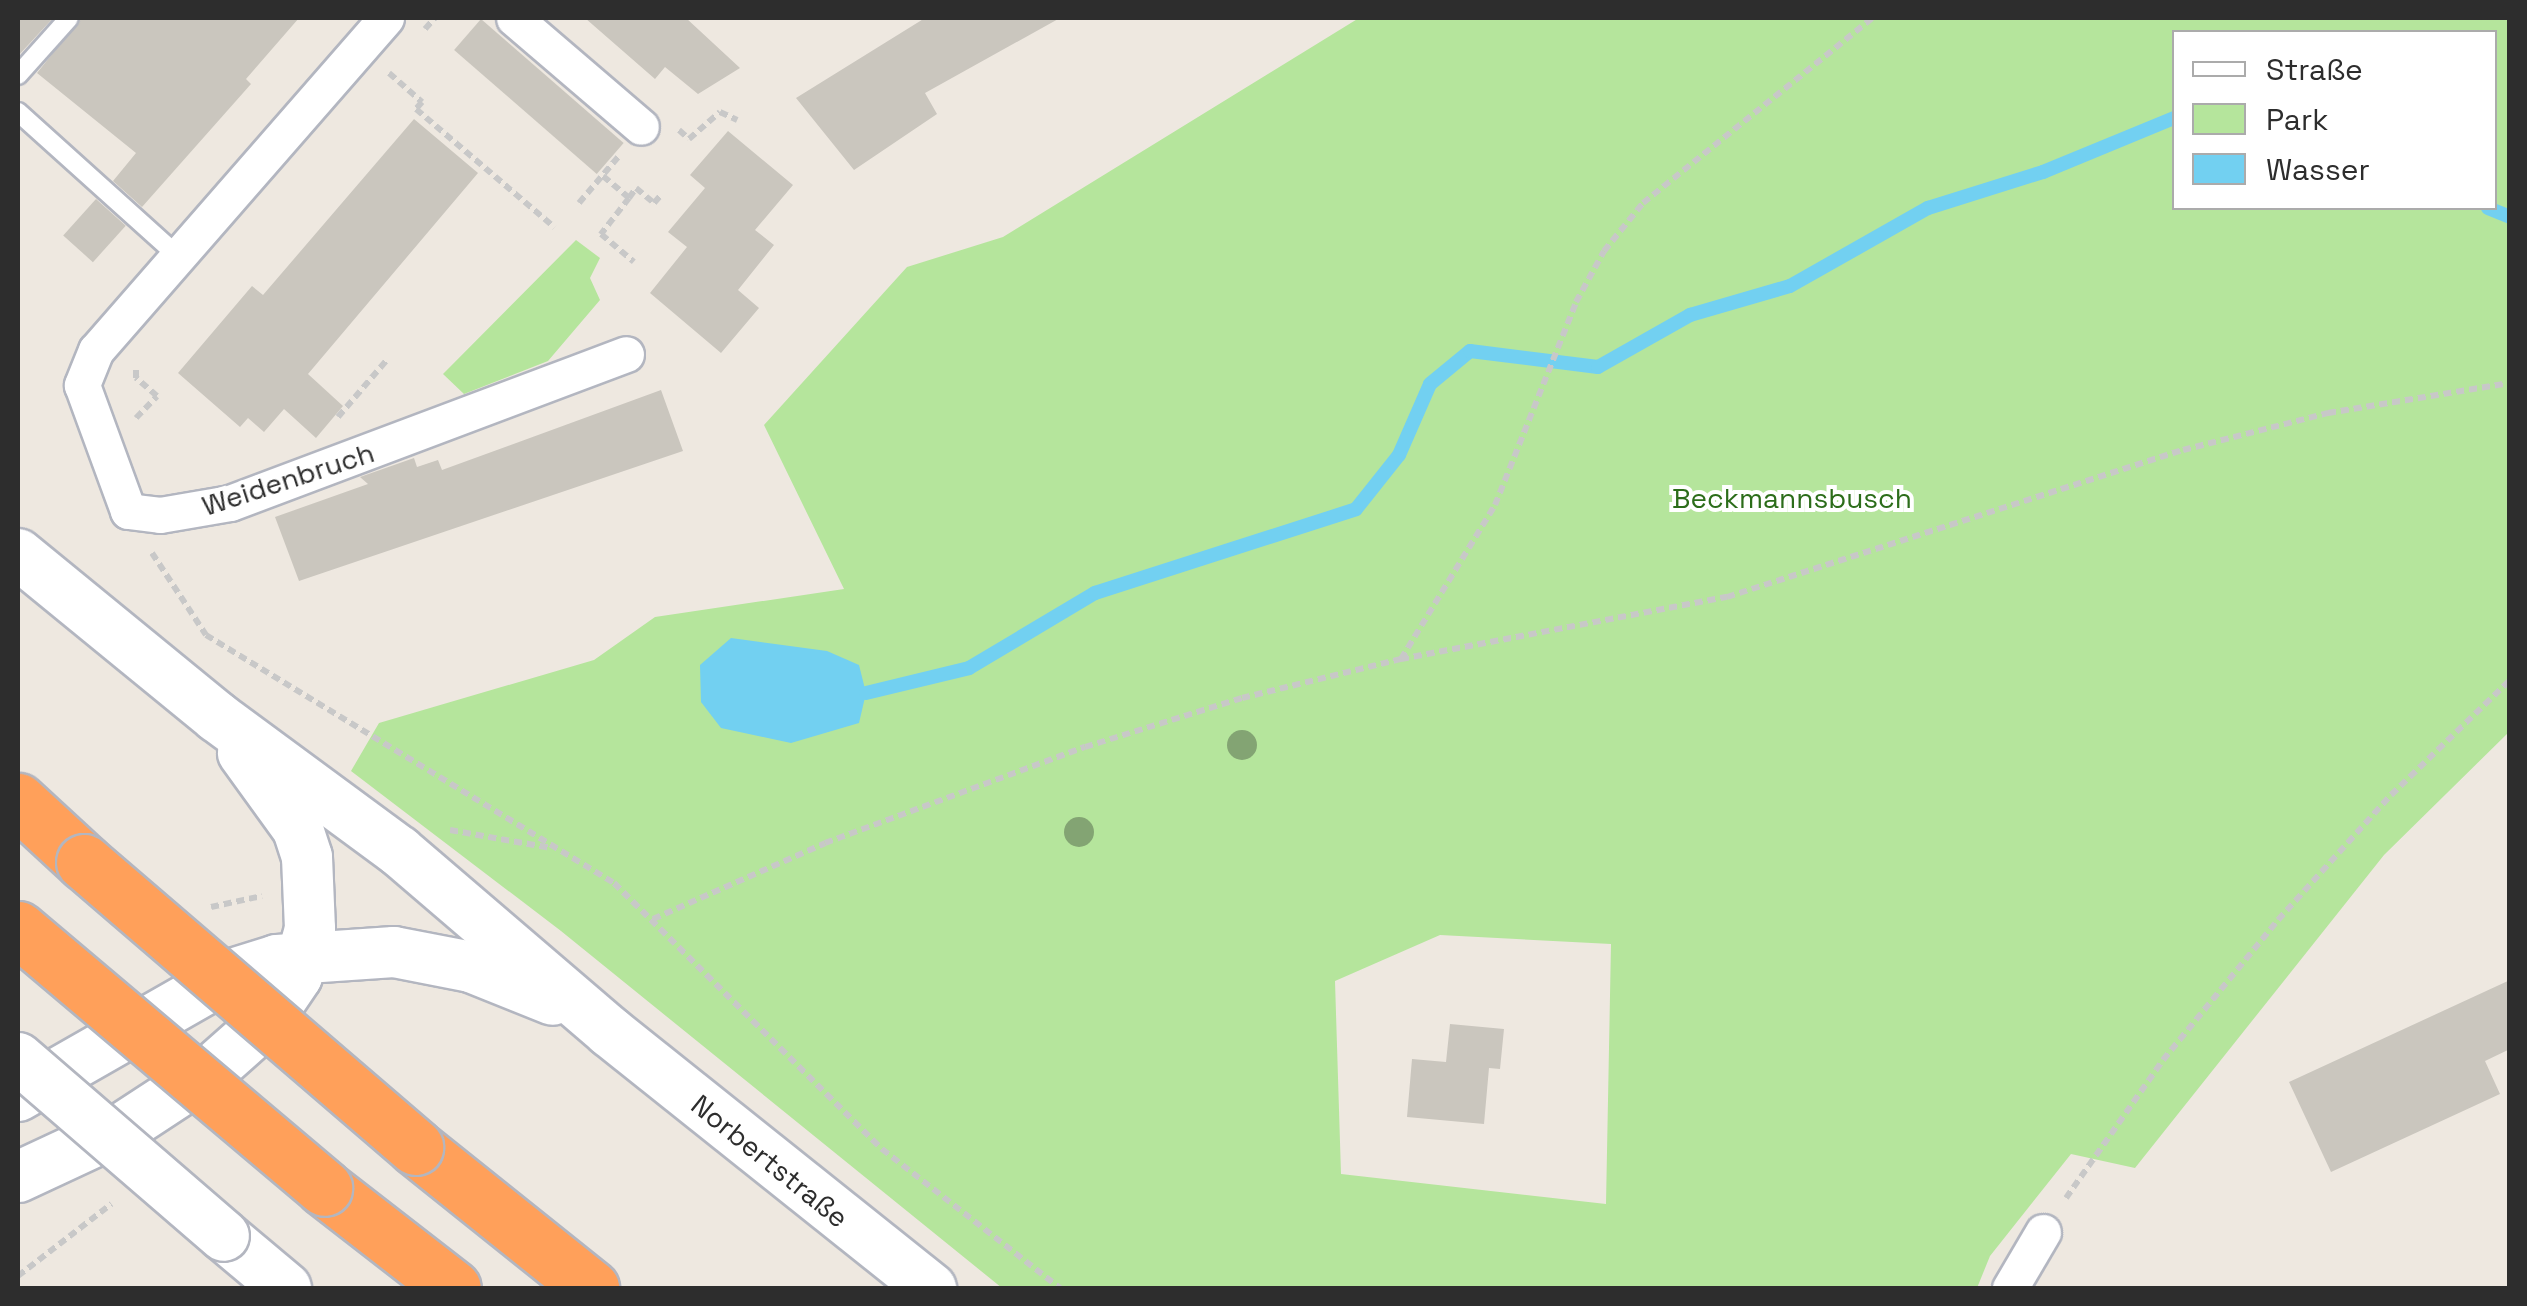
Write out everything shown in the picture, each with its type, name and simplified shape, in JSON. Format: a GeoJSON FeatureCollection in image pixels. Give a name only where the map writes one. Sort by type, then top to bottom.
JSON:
{"type":"FeatureCollection","features":[{"type":"Feature","properties":{"kind":"highway"},"geometry":{"type":"LineString","coordinates":[[18,802],[415,1147],[591,1288]]}},
{"type":"Feature","properties":{"kind":"highway"},"geometry":{"type":"LineString","coordinates":[[18,929],[324,1188],[453,1288]]}},
{"type":"Feature","properties":{"kind":"main road"},"geometry":{"type":"LineString","coordinates":[[18,554],[217,716],[399,851],[610,1032]]}},
{"type":"Feature","properties":{"kind":"main road"},"geometry":{"type":"LineString","coordinates":[[18,1176],[123,1128],[213,1069],[266,1022],[305,956],[310,888],[298,829],[217,716]]}},
{"type":"Feature","properties":{"kind":"main road"},"geometry":{"type":"LineString","coordinates":[[18,1096],[232,974],[305,956],[394,952],[471,967],[553,1000],[610,1032]]}},
{"type":"Feature","properties":{"kind":"main road","name":"Norbertstraße"},"geometry":{"type":"LineString","coordinates":[[610,1032],[931,1288]]}},
{"type":"Feature","properties":{"kind":"main road"},"geometry":{"type":"LineString","coordinates":[[18,1058],[286,1288]]}},
{"type":"Feature","properties":{"kind":"street"},"geometry":{"type":"LineString","coordinates":[[128,511],[82,385],[96,350],[386,18]]}},
{"type":"Feature","properties":{"kind":"street"},"geometry":{"type":"LineString","coordinates":[[514,18],[654,124]]}},
{"type":"Feature","properties":{"kind":"street","name":"Weidenbruch"},"geometry":{"type":"LineString","coordinates":[[128,511],[160,516],[230,503],[626,354]]}},
{"type":"Feature","properties":{"kind":"street"},"geometry":{"type":"LineString","coordinates":[[2010,1288],[2043,1232]]}},
{"type":"Feature","properties":{"kind":"lane"},"geometry":{"type":"LineString","coordinates":[[18,75],[69,18]]}},
{"type":"Feature","properties":{"kind":"lane"},"geometry":{"type":"LineString","coordinates":[[18,112],[178,256]]}},
{"type":"Feature","properties":{"kind":"path"},"geometry":{"type":"LineString","coordinates":[[1401,659],[1495,505],[1546,387],[1560,339],[1604,251],[1643,203],[1872,18]]}},
{"type":"Feature","properties":{"kind":"path"},"geometry":{"type":"LineString","coordinates":[[388,72],[422,102],[416,109],[554,227]]}},
{"type":"Feature","properties":{"kind":"path"},"geometry":{"type":"LineString","coordinates":[[654,124],[690,139],[720,112],[737,120]]}},
{"type":"Feature","properties":{"kind":"path"},"geometry":{"type":"LineString","coordinates":[[579,202],[605,174],[629,198]]}},
{"type":"Feature","properties":{"kind":"path"},"geometry":{"type":"LineString","coordinates":[[634,262],[601,234],[636,188],[654,203],[661,195]]}},
{"type":"Feature","properties":{"kind":"path"},"geometry":{"type":"LineString","coordinates":[[350,404],[386,361]]}},
{"type":"Feature","properties":{"kind":"path"},"geometry":{"type":"LineString","coordinates":[[653,919],[825,843],[1085,747],[1242,698],[1401,659],[1727,597],[2183,450],[2328,414],[2510,382]]}},
{"type":"Feature","properties":{"kind":"path"},"geometry":{"type":"LineString","coordinates":[[128,511],[206,635],[614,883],[882,1148],[1060,1288]]}},
{"type":"Feature","properties":{"kind":"path"},"geometry":{"type":"LineString","coordinates":[[2043,1232],[2163,1060],[2278,920],[2391,795],[2510,680]]}},
{"type":"Feature","properties":{"kind":"path"},"geometry":{"type":"LineString","coordinates":[[434,828],[557,849]]}},
{"type":"Feature","properties":{"kind":"green space","name":"Beckmannsbusch"},"geometry":{"type":"Polygon","coordinates":[[[1359,18],[2509,18],[2509,732],[2384,855],[2135,1168],[2071,1154],[1990,1256],[1977,1288],[1002,1288],[561,931],[351,771],[379,723],[594,660],[655,617],[844,589],[764,425],[907,267],[1003,237],[1359,18]],[[1440,935],[1335,981],[1341,1174],[1606,1204],[1611,944],[1440,935]]]}},
{"type":"Feature","properties":{"kind":"green space"},"geometry":{"type":"Polygon","coordinates":[[[576,240],[600,258],[590,278],[600,300],[548,361],[464,394],[443,374],[576,240]]]}},
{"type":"Feature","properties":{"kind":"water"},"geometry":{"type":"Polygon","coordinates":[[[731,638],[827,651],[859,665],[866,693],[859,723],[791,743],[721,728],[701,702],[700,665],[731,638]]]}},
{"type":"Feature","properties":{"kind":"building"},"geometry":{"type":"Polygon","coordinates":[[[18,18],[53,18],[18,56],[18,18]]]}},
{"type":"Feature","properties":{"kind":"building"},"geometry":{"type":"Polygon","coordinates":[[[81,18],[299,18],[246,79],[251,84],[142,207],[113,181],[136,153],[37,73],[81,18]]]}},
{"type":"Feature","properties":{"kind":"building"},"geometry":{"type":"Polygon","coordinates":[[[585,18],[686,18],[740,68],[698,94],[665,67],[655,79],[585,18]]]}},
{"type":"Feature","properties":{"kind":"building"},"geometry":{"type":"Polygon","coordinates":[[[925,18],[1060,18],[925,93],[937,114],[854,170],[796,98],[925,18]]]}},
{"type":"Feature","properties":{"kind":"building"},"geometry":{"type":"Polygon","coordinates":[[[481,19],[624,143],[597,174],[454,50],[481,19]]]}},
{"type":"Feature","properties":{"kind":"building"},"geometry":{"type":"Polygon","coordinates":[[[414,119],[478,173],[308,374],[343,406],[316,438],[284,409],[264,432],[248,418],[240,427],[178,373],[252,286],[263,295],[414,119]]]}},
{"type":"Feature","properties":{"kind":"building"},"geometry":{"type":"Polygon","coordinates":[[[728,131],[793,185],[755,230],[774,245],[738,290],[759,308],[721,353],[650,293],[687,247],[668,232],[705,188],[690,175],[728,131]]]}},
{"type":"Feature","properties":{"kind":"building"},"geometry":{"type":"Polygon","coordinates":[[[96,199],[126,226],[93,262],[63,235],[96,199]]]}},
{"type":"Feature","properties":{"kind":"building"},"geometry":{"type":"Polygon","coordinates":[[[661,390],[683,451],[299,581],[275,517],[368,484],[360,477],[414,458],[417,467],[438,460],[442,470],[661,390]]]}},
{"type":"Feature","properties":{"kind":"building"},"geometry":{"type":"Polygon","coordinates":[[[2510,980],[2510,1049],[2485,1061],[2500,1094],[2331,1172],[2289,1082],[2510,980]]]}},
{"type":"Feature","properties":{"kind":"building"},"geometry":{"type":"Polygon","coordinates":[[[1450,1024],[1504,1029],[1500,1069],[1489,1068],[1484,1124],[1407,1117],[1412,1059],[1446,1062],[1450,1024]]]}},
{"type":"Feature","properties":{"kind":"waterway"},"geometry":{"type":"LineString","coordinates":[[866,693],[969,668],[1095,593],[1356,509],[1399,455],[1430,384],[1470,351],[1598,367],[1690,315],[1790,286],[1928,208],[2043,172],[2172,119]]}},
{"type":"Feature","properties":{"kind":"waterway"},"geometry":{"type":"LineString","coordinates":[[2493,210],[2510,217]]}}]}
